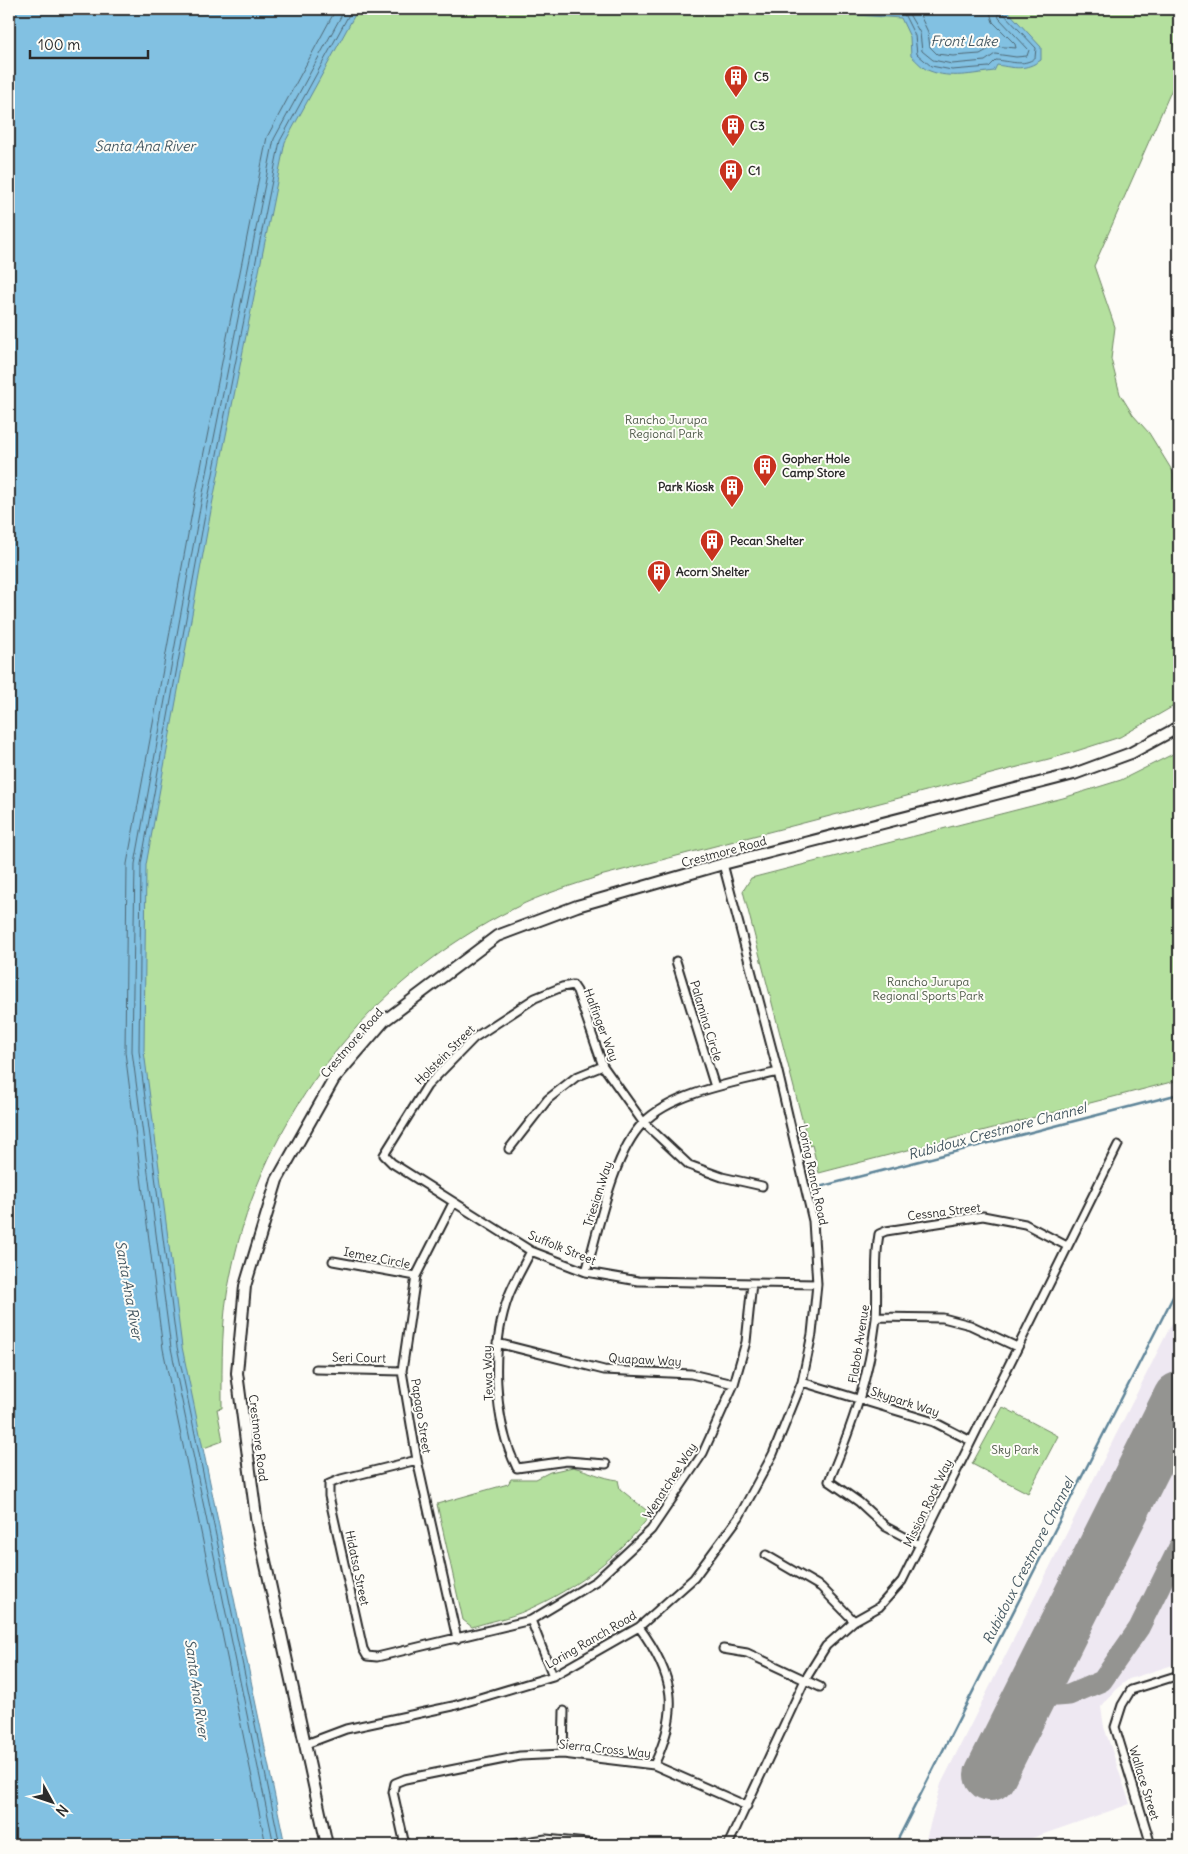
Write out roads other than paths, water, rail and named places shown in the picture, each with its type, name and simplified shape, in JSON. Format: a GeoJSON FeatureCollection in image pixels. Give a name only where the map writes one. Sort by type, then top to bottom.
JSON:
{"type":"FeatureCollection","features":[{"type":"Feature","properties":{"kind":"street","name":"Crestmore Road"},"geometry":{"type":"LineString","coordinates":[[327,1845],[257,1524],[237,1373],[245,1286],[277,1180],[334,1079],[384,1021],[496,936],[578,906],[723,864],[1074,774],[1131,753],[1179,727]]}},
{"type":"Feature","properties":{"kind":"street","name":"Loring Ranch Road"},"geometry":{"type":"LineString","coordinates":[[306,1744],[346,1729],[453,1706],[553,1676],[640,1627],[694,1578],[739,1518],[774,1454],[802,1382],[812,1334],[817,1284],[814,1221],[778,1072],[723,864]]}},
{"type":"Feature","properties":{"kind":"street","name":"Palamina Circle"},"geometry":{"type":"LineString","coordinates":[[676,961],[715,1087]]}},
{"type":"Feature","properties":{"kind":"street","name":"Halfinger Way"},"geometry":{"type":"LineString","coordinates":[[573,985],[577,991],[603,1066],[643,1122],[690,1165],[722,1177],[762,1186]]}},
{"type":"Feature","properties":{"kind":"street","name":"Holstein Street"},"geometry":{"type":"LineString","coordinates":[[384,1155],[427,1086],[474,1038],[535,998],[562,987],[573,985]]}},
{"type":"Feature","properties":{"kind":"street"},"geometry":{"type":"LineString","coordinates":[[509,1149],[548,1099],[576,1077],[603,1066]]}},
{"type":"Feature","properties":{"kind":"street","name":"Triesian Way"},"geometry":{"type":"LineString","coordinates":[[586,1272],[617,1168],[643,1122],[676,1100],[715,1087],[778,1072]]}},
{"type":"Feature","properties":{"kind":"street","name":"Mission Rock Way"},"geometry":{"type":"LineString","coordinates":[[728,1845],[806,1680],[826,1646],[854,1621],[879,1607],[902,1581],[1118,1145]]}},
{"type":"Feature","properties":{"kind":"street","name":"Suffolk Street"},"geometry":{"type":"LineString","coordinates":[[384,1155],[392,1163],[453,1203],[531,1250],[586,1272],[638,1281],[817,1284]]}},
{"type":"Feature","properties":{"kind":"street","name":"Papago Street"},"geometry":{"type":"LineString","coordinates":[[453,1203],[416,1276],[402,1371],[417,1460],[457,1639]]}},
{"type":"Feature","properties":{"kind":"street","name":"Cessna Street"},"geometry":{"type":"LineString","coordinates":[[880,1234],[886,1231],[983,1216],[1025,1224],[1068,1246]]}},
{"type":"Feature","properties":{"kind":"street","name":"Flabob Avenue"},"geometry":{"type":"LineString","coordinates":[[880,1234],[876,1317],[870,1359],[861,1400],[829,1481],[859,1502],[886,1527],[920,1545]]}},
{"type":"Feature","properties":{"kind":"street","name":"Tewa Way"},"geometry":{"type":"LineString","coordinates":[[531,1250],[509,1296],[496,1343],[502,1420],[518,1468],[567,1460],[606,1464]]}},
{"type":"Feature","properties":{"kind":"street","name":"Iemez Circle"},"geometry":{"type":"LineString","coordinates":[[334,1261],[416,1276]]}},
{"type":"Feature","properties":{"kind":"street","name":"Wenatchee Way"},"geometry":{"type":"LineString","coordinates":[[367,1656],[377,1657],[530,1620],[596,1581],[651,1530],[703,1452],[734,1384],[746,1342],[752,1283]]}},
{"type":"Feature","properties":{"kind":"street"},"geometry":{"type":"LineString","coordinates":[[876,1317],[943,1318],[970,1325],[1017,1348]]}},
{"type":"Feature","properties":{"kind":"street","name":"Quapaw Way"},"geometry":{"type":"LineString","coordinates":[[496,1343],[604,1370],[691,1374],[734,1384]]}},
{"type":"Feature","properties":{"kind":"street","name":"Seri Court"},"geometry":{"type":"LineString","coordinates":[[316,1368],[402,1371]]}},
{"type":"Feature","properties":{"kind":"street","name":"Skypark Way"},"geometry":{"type":"LineString","coordinates":[[802,1382],[934,1422],[971,1441]]}},
{"type":"Feature","properties":{"kind":"street","name":"Hidatsa Street"},"geometry":{"type":"LineString","coordinates":[[367,1656],[363,1649],[330,1496],[330,1484],[341,1479],[417,1460]]}},
{"type":"Feature","properties":{"kind":"street"},"geometry":{"type":"LineString","coordinates":[[766,1555],[821,1587],[854,1621]]}},
{"type":"Feature","properties":{"kind":"street"},"geometry":{"type":"LineString","coordinates":[[530,1620],[553,1676]]}},
{"type":"Feature","properties":{"kind":"street"},"geometry":{"type":"LineString","coordinates":[[640,1627],[662,1663],[670,1686],[670,1713],[665,1740],[654,1765]]}},
{"type":"Feature","properties":{"kind":"street"},"geometry":{"type":"LineString","coordinates":[[723,1649],[746,1653],[820,1687]]}},
{"type":"Feature","properties":{"kind":"street","name":"Wallace Street"},"geometry":{"type":"LineString","coordinates":[[1151,1845],[1115,1727],[1122,1705],[1131,1690],[1179,1675]]}},
{"type":"Feature","properties":{"kind":"street"},"geometry":{"type":"LineString","coordinates":[[564,1710],[564,1754]]}},
{"type":"Feature","properties":{"kind":"street","name":"Sierra Cross Way"},"geometry":{"type":"LineString","coordinates":[[405,1845],[393,1792],[395,1784],[406,1779],[520,1756],[564,1754],[654,1765],[747,1806]]}},
{"type":"Feature","properties":{"kind":"street"},"geometry":{"type":"LineString","coordinates":[[505,1845],[546,1839],[608,1845]]}},
{"type":"Feature","properties":{"kind":"water","name":"Santa Ana River"},"geometry":{"type":"Polygon","coordinates":[[[9,9],[358,9],[285,142],[212,505],[146,865],[144,1051],[182,1347],[285,1845],[9,1845],[9,9]]]}},
{"type":"Feature","properties":{"kind":"water","name":"Front Lake"},"geometry":{"type":"Polygon","coordinates":[[[850,9],[1006,9],[1041,47],[1041,60],[1025,67],[1015,68],[997,65],[994,71],[962,75],[945,75],[930,71],[925,69],[911,56],[910,37],[901,18],[856,15],[850,9]]]}},
{"type":"Feature","properties":{"kind":"waterway","name":"Rubidoux Crestmore Channel"},"geometry":{"type":"LineString","coordinates":[[819,1187],[1179,1094]]}},
{"type":"Feature","properties":{"kind":"waterway","name":"Rubidoux Crestmore Channel"},"geometry":{"type":"LineString","coordinates":[[895,1845],[1179,1285]]}},
{"type":"Feature","properties":{"kind":"place","name":"C5"},"geometry":{"type":"Point","coordinates":[736,98]}},
{"type":"Feature","properties":{"kind":"place","name":"C3"},"geometry":{"type":"Point","coordinates":[733,147]}},
{"type":"Feature","properties":{"kind":"place","name":"C1"},"geometry":{"type":"Point","coordinates":[731,192]}},
{"type":"Feature","properties":{"kind":"place","name":"Gopher Hole Camp Store"},"geometry":{"type":"Point","coordinates":[765,487]}},
{"type":"Feature","properties":{"kind":"place","name":"Park Kiosk"},"geometry":{"type":"Point","coordinates":[732,508]}},
{"type":"Feature","properties":{"kind":"place","name":"Pecan Shelter"},"geometry":{"type":"Point","coordinates":[712,562]}},
{"type":"Feature","properties":{"kind":"place","name":"Acorn Shelter"},"geometry":{"type":"Point","coordinates":[659,593]}},
{"type":"Feature","properties":{"kind":"park label","name":"Rancho Jurupa Regional Park"},"geometry":{"type":"Point","coordinates":[666,427]}},
{"type":"Feature","properties":{"kind":"park label","name":"Rancho Jurupa Regional Sports Park"},"geometry":{"type":"Point","coordinates":[928,989]}},
{"type":"Feature","properties":{"kind":"park label","name":"Sky Park"},"geometry":{"type":"Point","coordinates":[1015,1450]}}]}
